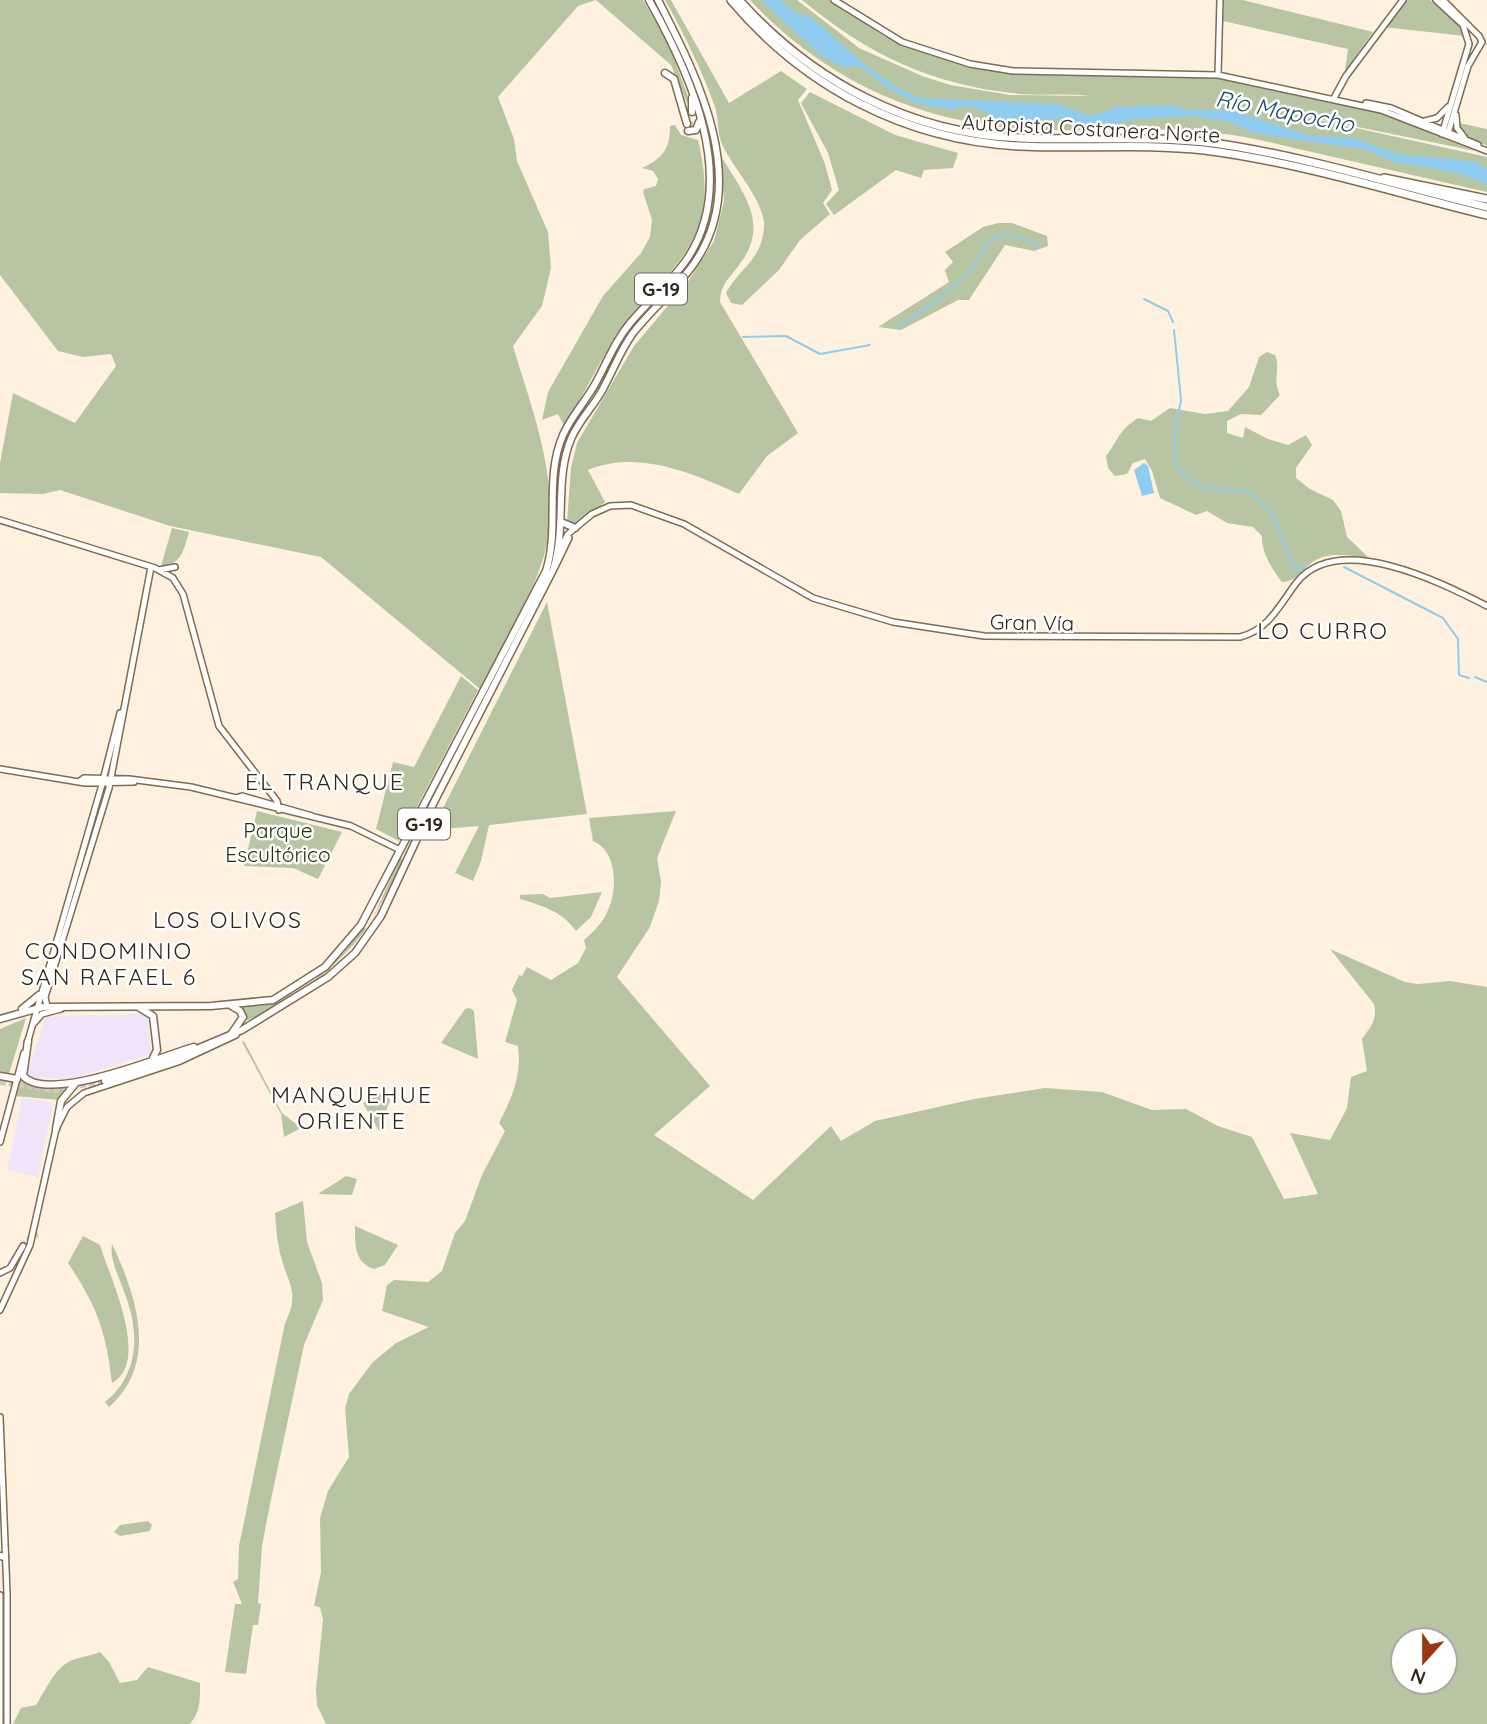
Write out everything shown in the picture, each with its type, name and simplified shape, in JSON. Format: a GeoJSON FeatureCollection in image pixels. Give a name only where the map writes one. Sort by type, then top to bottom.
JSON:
{"type":"FeatureCollection","features":[{"type":"Feature","properties":{"kind":"highway","name":"Autopista Costanera Norte"},"geometry":{"type":"LineString","coordinates":[[731,0],[775,45],[829,88],[875,112],[927,131],[971,141],[1021,146],[1164,147],[1231,154],[1487,213]]}},
{"type":"Feature","properties":{"kind":"highway","name":"Autopista Costanera Norte"},"geometry":{"type":"LineString","coordinates":[[739,0],[784,44],[835,83],[883,107],[930,125],[1003,137],[1210,143],[1255,150],[1362,176],[1487,213]]}},
{"type":"Feature","properties":{"kind":"highway"},"geometry":{"type":"LineString","coordinates":[[1362,176],[1412,181],[1487,199]]}},
{"type":"Feature","properties":{"kind":"main road","name":"G-19"},"geometry":{"type":"LineString","coordinates":[[31,1029],[40,1015],[65,1008],[228,1005],[268,1001],[288,993],[329,964],[361,925],[550,570],[557,451],[566,429],[593,389],[620,336],[680,267],[698,239],[710,193],[696,91],[649,0]]}},
{"type":"Feature","properties":{"kind":"main road","name":"G-19"},"geometry":{"type":"LineString","coordinates":[[0,1310],[30,1245],[56,1129],[67,1107],[80,1095],[210,1050],[333,973],[370,935],[377,922],[558,551],[565,460],[574,432],[599,396],[632,335],[688,272],[713,226],[719,192],[719,166],[688,59],[658,0]]}},
{"type":"Feature","properties":{"kind":"main road"},"geometry":{"type":"LineString","coordinates":[[834,0],[870,25],[902,42],[983,67],[1038,72],[1218,75],[1387,107],[1487,150]]}},
{"type":"Feature","properties":{"kind":"main road"},"geometry":{"type":"LineString","coordinates":[[1218,75],[1220,0]]}},
{"type":"Feature","properties":{"kind":"main road"},"geometry":{"type":"LineString","coordinates":[[1334,98],[1355,62],[1403,0]]}},
{"type":"Feature","properties":{"kind":"main road"},"geometry":{"type":"LineString","coordinates":[[1436,0],[1463,26],[1469,41]]}},
{"type":"Feature","properties":{"kind":"main road"},"geometry":{"type":"LineString","coordinates":[[1443,0],[1482,36],[1482,45],[1468,66],[1445,133]]}},
{"type":"Feature","properties":{"kind":"main road"},"geometry":{"type":"LineString","coordinates":[[1473,143],[1457,128],[1455,101],[1469,41],[1473,34],[1482,36]]}},
{"type":"Feature","properties":{"kind":"main road"},"geometry":{"type":"LineString","coordinates":[[1469,41],[1482,45]]}},
{"type":"Feature","properties":{"kind":"main road"},"geometry":{"type":"LineString","coordinates":[[665,74],[674,79],[687,124]]}},
{"type":"Feature","properties":{"kind":"main road"},"geometry":{"type":"LineString","coordinates":[[696,91],[709,111]]}},
{"type":"Feature","properties":{"kind":"main road"},"geometry":{"type":"LineString","coordinates":[[692,112],[696,91]]}},
{"type":"Feature","properties":{"kind":"main road"},"geometry":{"type":"LineString","coordinates":[[1420,120],[1440,116],[1455,101]]}},
{"type":"Feature","properties":{"kind":"main road"},"geometry":{"type":"LineString","coordinates":[[1353,102],[1487,150]]}},
{"type":"Feature","properties":{"kind":"main road"},"geometry":{"type":"LineString","coordinates":[[700,120],[697,129],[688,131],[704,137]]}},
{"type":"Feature","properties":{"kind":"main road"},"geometry":{"type":"LineString","coordinates":[[557,451],[562,458],[559,482],[562,499]]}},
{"type":"Feature","properties":{"kind":"main road","name":"Gran Vía"},"geometry":{"type":"LineString","coordinates":[[558,551],[573,530],[604,508],[621,505],[640,507],[684,524],[819,601],[893,622],[977,636],[1240,637],[1268,622],[1307,572],[1321,564],[1343,558],[1403,571],[1487,606]]}},
{"type":"Feature","properties":{"kind":"main road"},"geometry":{"type":"LineString","coordinates":[[553,513],[573,530]]}},
{"type":"Feature","properties":{"kind":"main road"},"geometry":{"type":"LineString","coordinates":[[0,520],[151,567],[173,578],[182,591],[221,730],[277,808]]}},
{"type":"Feature","properties":{"kind":"main road","name":"Gran Vía"},"geometry":{"type":"LineString","coordinates":[[550,570],[573,530]]}},
{"type":"Feature","properties":{"kind":"main road"},"geometry":{"type":"LineString","coordinates":[[151,567],[122,707],[94,813],[39,995],[22,1073],[25,1080],[46,1084],[76,1083],[215,1042]]}},
{"type":"Feature","properties":{"kind":"main road"},"geometry":{"type":"LineString","coordinates":[[159,570],[175,567]]}},
{"type":"Feature","properties":{"kind":"main road"},"geometry":{"type":"LineString","coordinates":[[47,1007],[45,999],[111,781],[122,707]]}},
{"type":"Feature","properties":{"kind":"main road"},"geometry":{"type":"LineString","coordinates":[[0,769],[50,779],[180,785],[355,828],[400,850],[410,848],[428,816]]}},
{"type":"Feature","properties":{"kind":"main road"},"geometry":{"type":"LineString","coordinates":[[261,801],[268,792]]}},
{"type":"Feature","properties":{"kind":"main road"},"geometry":{"type":"LineString","coordinates":[[236,798],[242,796],[277,808]]}},
{"type":"Feature","properties":{"kind":"main road"},"geometry":{"type":"LineString","coordinates":[[94,813],[97,815],[96,831]]}},
{"type":"Feature","properties":{"kind":"main road"},"geometry":{"type":"LineString","coordinates":[[377,922],[370,918],[381,895],[379,891]]}},
{"type":"Feature","properties":{"kind":"main road"},"geometry":{"type":"LineString","coordinates":[[361,925],[368,927],[370,935]]}},
{"type":"Feature","properties":{"kind":"main road"},"geometry":{"type":"LineString","coordinates":[[47,968],[51,978]]}},
{"type":"Feature","properties":{"kind":"main road"},"geometry":{"type":"LineString","coordinates":[[13,1014],[39,995]]}},
{"type":"Feature","properties":{"kind":"main road"},"geometry":{"type":"LineString","coordinates":[[228,1005],[240,1011],[243,1017],[230,1034]]}},
{"type":"Feature","properties":{"kind":"main road"},"geometry":{"type":"LineString","coordinates":[[167,1006],[157,1018],[160,1045],[171,1053]]}},
{"type":"Feature","properties":{"kind":"main road"},"geometry":{"type":"LineString","coordinates":[[0,1019],[47,1007],[65,1008]]}},
{"type":"Feature","properties":{"kind":"main road"},"geometry":{"type":"LineString","coordinates":[[138,1007],[153,1016],[157,1050],[152,1060]]}},
{"type":"Feature","properties":{"kind":"main road"},"geometry":{"type":"LineString","coordinates":[[105,1081],[242,1030]]}},
{"type":"Feature","properties":{"kind":"main road"},"geometry":{"type":"LineString","coordinates":[[0,1142],[28,1041]]}},
{"type":"Feature","properties":{"kind":"main road"},"geometry":{"type":"LineString","coordinates":[[0,1076],[16,1079]]}},
{"type":"Feature","properties":{"kind":"main road"},"geometry":{"type":"LineString","coordinates":[[56,1129],[61,1101],[76,1083]]}},
{"type":"Feature","properties":{"kind":"main road"},"geometry":{"type":"LineString","coordinates":[[0,1273],[10,1268],[23,1245]]}},
{"type":"Feature","properties":{"kind":"main road"},"geometry":{"type":"LineString","coordinates":[[0,1417],[7,1724]]}},
{"type":"Feature","properties":{"kind":"main road"},"geometry":{"type":"LineString","coordinates":[[0,1595],[0,1724]]}},
{"type":"Feature","properties":{"kind":"shaded area"},"geometry":{"type":"Polygon","coordinates":[[[148,1014],[151,1054],[71,1079],[26,1077],[46,1016],[148,1014]]]}},
{"type":"Feature","properties":{"kind":"shaded area"},"geometry":{"type":"Polygon","coordinates":[[[22,1098],[53,1103],[38,1177],[7,1170],[22,1098]]]}},
{"type":"Feature","properties":{"kind":"green space"},"geometry":{"type":"Polygon","coordinates":[[[0,0],[596,0],[578,6],[498,97],[514,139],[517,161],[548,232],[551,268],[542,306],[513,346],[537,424],[548,479],[550,506],[549,532],[537,576],[480,689],[321,557],[170,526],[60,490],[43,494],[0,493],[0,463],[13,393],[75,423],[116,366],[111,354],[83,357],[58,351],[0,275],[0,0]]]}},
{"type":"Feature","properties":{"kind":"green space"},"geometry":{"type":"Polygon","coordinates":[[[596,0],[643,0],[668,42],[689,99],[687,103],[671,65],[596,0]]]}},
{"type":"Feature","properties":{"kind":"green space"},"geometry":{"type":"Polygon","coordinates":[[[665,0],[671,0],[729,103],[781,71],[807,89],[798,100],[825,164],[832,190],[823,203],[830,214],[800,240],[779,270],[742,305],[731,303],[726,293],[759,247],[763,237],[763,215],[722,144],[710,93],[665,0]]]}},
{"type":"Feature","properties":{"kind":"green space"},"geometry":{"type":"Polygon","coordinates":[[[750,0],[797,0],[859,48],[922,76],[950,85],[1010,95],[1090,96],[1020,94],[988,90],[930,75],[904,65],[852,37],[802,0],[830,0],[884,36],[965,66],[1016,74],[1209,77],[1370,109],[1475,151],[1256,106],[1487,157],[1487,192],[1229,134],[1175,130],[1047,130],[963,121],[885,96],[848,78],[781,30],[750,0]]]}},
{"type":"Feature","properties":{"kind":"green space"},"geometry":{"type":"Polygon","coordinates":[[[1224,0],[1243,0],[1373,32],[1345,71],[1348,49],[1223,21],[1224,0]]]}},
{"type":"Feature","properties":{"kind":"green space"},"geometry":{"type":"Polygon","coordinates":[[[1408,0],[1430,0],[1462,28],[1465,36],[1383,27],[1408,0]]]}},
{"type":"Feature","properties":{"kind":"green space"},"geometry":{"type":"Polygon","coordinates":[[[810,92],[895,135],[958,153],[953,168],[924,170],[921,178],[896,170],[834,215],[826,204],[839,190],[828,153],[801,103],[810,92]]]}},
{"type":"Feature","properties":{"kind":"green space"},"geometry":{"type":"Polygon","coordinates":[[[1459,123],[1487,129],[1487,146],[1465,135],[1459,123]]]}},
{"type":"Feature","properties":{"kind":"green space"},"geometry":{"type":"Polygon","coordinates":[[[675,125],[681,135],[698,140],[704,175],[704,204],[698,228],[674,267],[619,333],[564,426],[558,414],[542,420],[548,392],[603,296],[641,253],[650,237],[652,220],[643,192],[644,189],[656,186],[658,179],[653,171],[642,168],[664,152],[669,141],[670,126],[675,125]]]}},
{"type":"Feature","properties":{"kind":"green space"},"geometry":{"type":"Polygon","coordinates":[[[721,156],[746,198],[753,225],[747,253],[725,284],[720,302],[798,433],[767,456],[739,494],[703,478],[665,466],[626,462],[588,470],[605,502],[576,527],[567,522],[571,468],[577,443],[634,346],[687,283],[714,241],[724,201],[721,156]]]}},
{"type":"Feature","properties":{"kind":"green space"},"geometry":{"type":"Polygon","coordinates":[[[1012,223],[1047,236],[1048,246],[1034,251],[1005,245],[969,300],[958,300],[901,330],[878,327],[949,282],[945,270],[953,262],[945,252],[983,227],[1012,223]]]}},
{"type":"Feature","properties":{"kind":"green space"},"geometry":{"type":"Polygon","coordinates":[[[1267,352],[1275,355],[1277,360],[1277,385],[1280,395],[1261,415],[1241,414],[1227,421],[1227,433],[1243,438],[1245,427],[1268,439],[1288,445],[1306,435],[1312,445],[1296,468],[1296,478],[1310,489],[1333,500],[1341,511],[1347,537],[1369,558],[1327,556],[1314,561],[1292,579],[1282,582],[1265,554],[1262,536],[1253,527],[1227,523],[1207,511],[1196,515],[1160,498],[1152,471],[1145,459],[1133,463],[1127,474],[1115,476],[1108,468],[1106,456],[1122,431],[1138,418],[1151,421],[1170,408],[1205,414],[1228,411],[1249,387],[1259,357],[1267,352]]]}},
{"type":"Feature","properties":{"kind":"green space"},"geometry":{"type":"Polygon","coordinates":[[[172,528],[189,532],[178,559],[174,563],[161,566],[172,528]]]}},
{"type":"Feature","properties":{"kind":"green space"},"geometry":{"type":"Polygon","coordinates":[[[547,602],[587,814],[489,825],[481,861],[473,881],[455,873],[479,826],[432,830],[547,602]]]}},
{"type":"Feature","properties":{"kind":"green space"},"geometry":{"type":"Polygon","coordinates":[[[461,676],[478,690],[399,841],[376,829],[393,762],[414,767],[461,676]]]}},
{"type":"Feature","properties":{"kind":"green space","name":"Parque Escultórico"},"geometry":{"type":"Polygon","coordinates":[[[257,811],[342,832],[318,879],[293,868],[244,866],[257,811]]]}},
{"type":"Feature","properties":{"kind":"green space"},"geometry":{"type":"Polygon","coordinates":[[[676,811],[657,858],[661,882],[659,901],[650,927],[617,977],[710,1086],[654,1135],[753,1200],[831,1126],[841,1141],[875,1121],[974,1099],[1045,1088],[1102,1092],[1152,1110],[1186,1109],[1218,1126],[1252,1137],[1284,1199],[1318,1194],[1290,1133],[1330,1140],[1347,1108],[1351,1077],[1367,1071],[1362,1039],[1375,1014],[1374,1004],[1330,949],[1405,982],[1418,984],[1450,981],[1487,987],[1487,1724],[326,1724],[317,1705],[316,1689],[323,1619],[320,1607],[314,1606],[321,1572],[320,1518],[328,1491],[349,1457],[345,1408],[349,1394],[372,1363],[396,1343],[429,1327],[382,1311],[387,1285],[394,1280],[428,1282],[442,1271],[455,1233],[465,1221],[482,1175],[505,1131],[499,1123],[515,1086],[519,1067],[518,1046],[505,1042],[517,1000],[512,990],[519,975],[522,976],[527,967],[551,980],[578,963],[586,948],[584,940],[601,923],[608,910],[614,881],[611,861],[601,846],[593,841],[589,818],[676,811]]]}},
{"type":"Feature","properties":{"kind":"green space"},"geometry":{"type":"Polygon","coordinates":[[[400,858],[404,860],[372,920],[400,858]]]}},
{"type":"Feature","properties":{"kind":"green space"},"geometry":{"type":"Polygon","coordinates":[[[602,892],[591,917],[576,931],[558,914],[520,899],[520,895],[543,894],[550,898],[602,892]]]}},
{"type":"Feature","properties":{"kind":"green space"},"geometry":{"type":"Polygon","coordinates":[[[363,927],[366,929],[354,944],[341,958],[311,984],[278,1006],[243,1022],[239,1007],[272,1004],[298,992],[335,962],[363,927]]]}},
{"type":"Feature","properties":{"kind":"green space"},"geometry":{"type":"Polygon","coordinates":[[[465,1009],[474,1011],[478,1059],[441,1043],[465,1009]]]}},
{"type":"Feature","properties":{"kind":"green space"},"geometry":{"type":"Polygon","coordinates":[[[26,1018],[9,1074],[0,1072],[0,1029],[26,1018]]]}},
{"type":"Feature","properties":{"kind":"green space"},"geometry":{"type":"Polygon","coordinates":[[[244,1041],[282,1113],[301,1128],[284,1137],[281,1114],[242,1042],[244,1041]]]}},
{"type":"Feature","properties":{"kind":"green space"},"geometry":{"type":"Polygon","coordinates":[[[21,1077],[38,1085],[70,1085],[59,1100],[15,1096],[21,1077]]]}},
{"type":"Feature","properties":{"kind":"green space"},"geometry":{"type":"Polygon","coordinates":[[[386,1093],[390,1100],[379,1131],[363,1103],[386,1093]]]}},
{"type":"Feature","properties":{"kind":"green space"},"geometry":{"type":"Polygon","coordinates":[[[346,1176],[357,1179],[352,1195],[318,1194],[346,1176]]]}},
{"type":"Feature","properties":{"kind":"green space"},"geometry":{"type":"Polygon","coordinates":[[[303,1201],[307,1242],[322,1283],[323,1300],[304,1345],[270,1504],[262,1546],[258,1603],[261,1604],[258,1625],[253,1625],[246,1674],[225,1672],[235,1604],[242,1604],[233,1582],[238,1579],[239,1546],[285,1323],[292,1303],[291,1288],[279,1248],[275,1213],[303,1201]]]}},
{"type":"Feature","properties":{"kind":"green space"},"geometry":{"type":"Polygon","coordinates":[[[355,1226],[398,1245],[385,1265],[374,1269],[359,1257],[355,1226]]]}},
{"type":"Feature","properties":{"kind":"green space"},"geometry":{"type":"Polygon","coordinates":[[[83,1236],[100,1245],[118,1295],[128,1337],[128,1357],[123,1372],[112,1383],[107,1348],[99,1320],[68,1263],[83,1236]]]}},
{"type":"Feature","properties":{"kind":"green space"},"geometry":{"type":"Polygon","coordinates":[[[112,1244],[135,1307],[139,1350],[125,1390],[109,1407],[105,1402],[116,1392],[130,1367],[134,1340],[130,1311],[114,1264],[112,1244]]]}},
{"type":"Feature","properties":{"kind":"green space"},"geometry":{"type":"Polygon","coordinates":[[[148,1521],[152,1525],[150,1531],[120,1536],[114,1532],[120,1525],[148,1521]]]}},
{"type":"Feature","properties":{"kind":"green space"},"geometry":{"type":"Polygon","coordinates":[[[100,1652],[109,1662],[120,1683],[137,1680],[148,1667],[200,1683],[200,1700],[194,1719],[190,1724],[13,1724],[21,1708],[36,1705],[62,1666],[74,1659],[100,1652]]]}},
{"type":"Feature","properties":{"kind":"water"},"geometry":{"type":"Polygon","coordinates":[[[761,0],[780,0],[795,12],[811,17],[866,66],[900,89],[921,98],[1057,104],[1090,116],[1117,107],[1170,105],[1189,110],[1231,110],[1308,135],[1354,138],[1397,154],[1473,161],[1487,169],[1487,184],[1454,172],[1393,162],[1365,149],[1258,134],[1225,121],[1194,116],[1139,119],[1096,127],[1060,119],[1001,120],[973,107],[961,106],[953,110],[919,104],[891,90],[859,66],[843,67],[823,57],[761,0]]]}},
{"type":"Feature","properties":{"kind":"water"},"geometry":{"type":"Polygon","coordinates":[[[1144,463],[1148,466],[1154,493],[1142,496],[1134,470],[1144,463]]]}},
{"type":"Feature","properties":{"kind":"waterway"},"geometry":{"type":"LineString","coordinates":[[896,328],[955,285],[972,268],[994,238],[1005,235],[1018,237],[1040,247]]}},
{"type":"Feature","properties":{"kind":"waterway"},"geometry":{"type":"LineString","coordinates":[[1144,299],[1168,311],[1173,322]]}},
{"type":"Feature","properties":{"kind":"waterway"},"geometry":{"type":"LineString","coordinates":[[1174,330],[1181,400],[1175,431],[1175,460],[1180,471],[1200,487],[1248,492],[1259,500],[1275,518],[1293,568],[1296,570],[1305,566]]}},
{"type":"Feature","properties":{"kind":"waterway"},"geometry":{"type":"LineString","coordinates":[[743,337],[786,336],[820,354],[870,345]]}},
{"type":"Feature","properties":{"kind":"waterway"},"geometry":{"type":"LineString","coordinates":[[1344,567],[1443,618],[1458,639],[1459,675],[1469,678]]}},
{"type":"Feature","properties":{"kind":"waterway"},"geometry":{"type":"LineString","coordinates":[[1475,677],[1487,682]]}},
{"type":"Feature","properties":{"kind":"tunnel"},"geometry":{"type":"LineString","coordinates":[[687,124],[702,125],[710,114]]}},
{"type":"Feature","properties":{"kind":"tunnel"},"geometry":{"type":"LineString","coordinates":[[0,1082],[54,1090],[105,1081]]}},
{"type":"Feature","properties":{"kind":"tunnel"},"geometry":{"type":"LineString","coordinates":[[23,1246],[31,1236],[40,1234]]}},
{"type":"Feature","properties":{"kind":"district","name":"LO CURRO"},"geometry":{"type":"Point","coordinates":[1323,630]}},
{"type":"Feature","properties":{"kind":"district","name":"EL TRANQUE"},"geometry":{"type":"Point","coordinates":[325,781]}},
{"type":"Feature","properties":{"kind":"district","name":"LOS OLIVOS"},"geometry":{"type":"Point","coordinates":[228,919]}},
{"type":"Feature","properties":{"kind":"district","name":"CONDOMINIO SAN RAFAEL 6"},"geometry":{"type":"Point","coordinates":[109,963]}},
{"type":"Feature","properties":{"kind":"district","name":"MANQUEHUE ORIENTE"},"geometry":{"type":"Point","coordinates":[352,1107]}},
{"type":"Feature","properties":{"kind":"water label","name":"Río Mapocho"},"geometry":{"type":"Point","coordinates":[1285,111]}}]}
